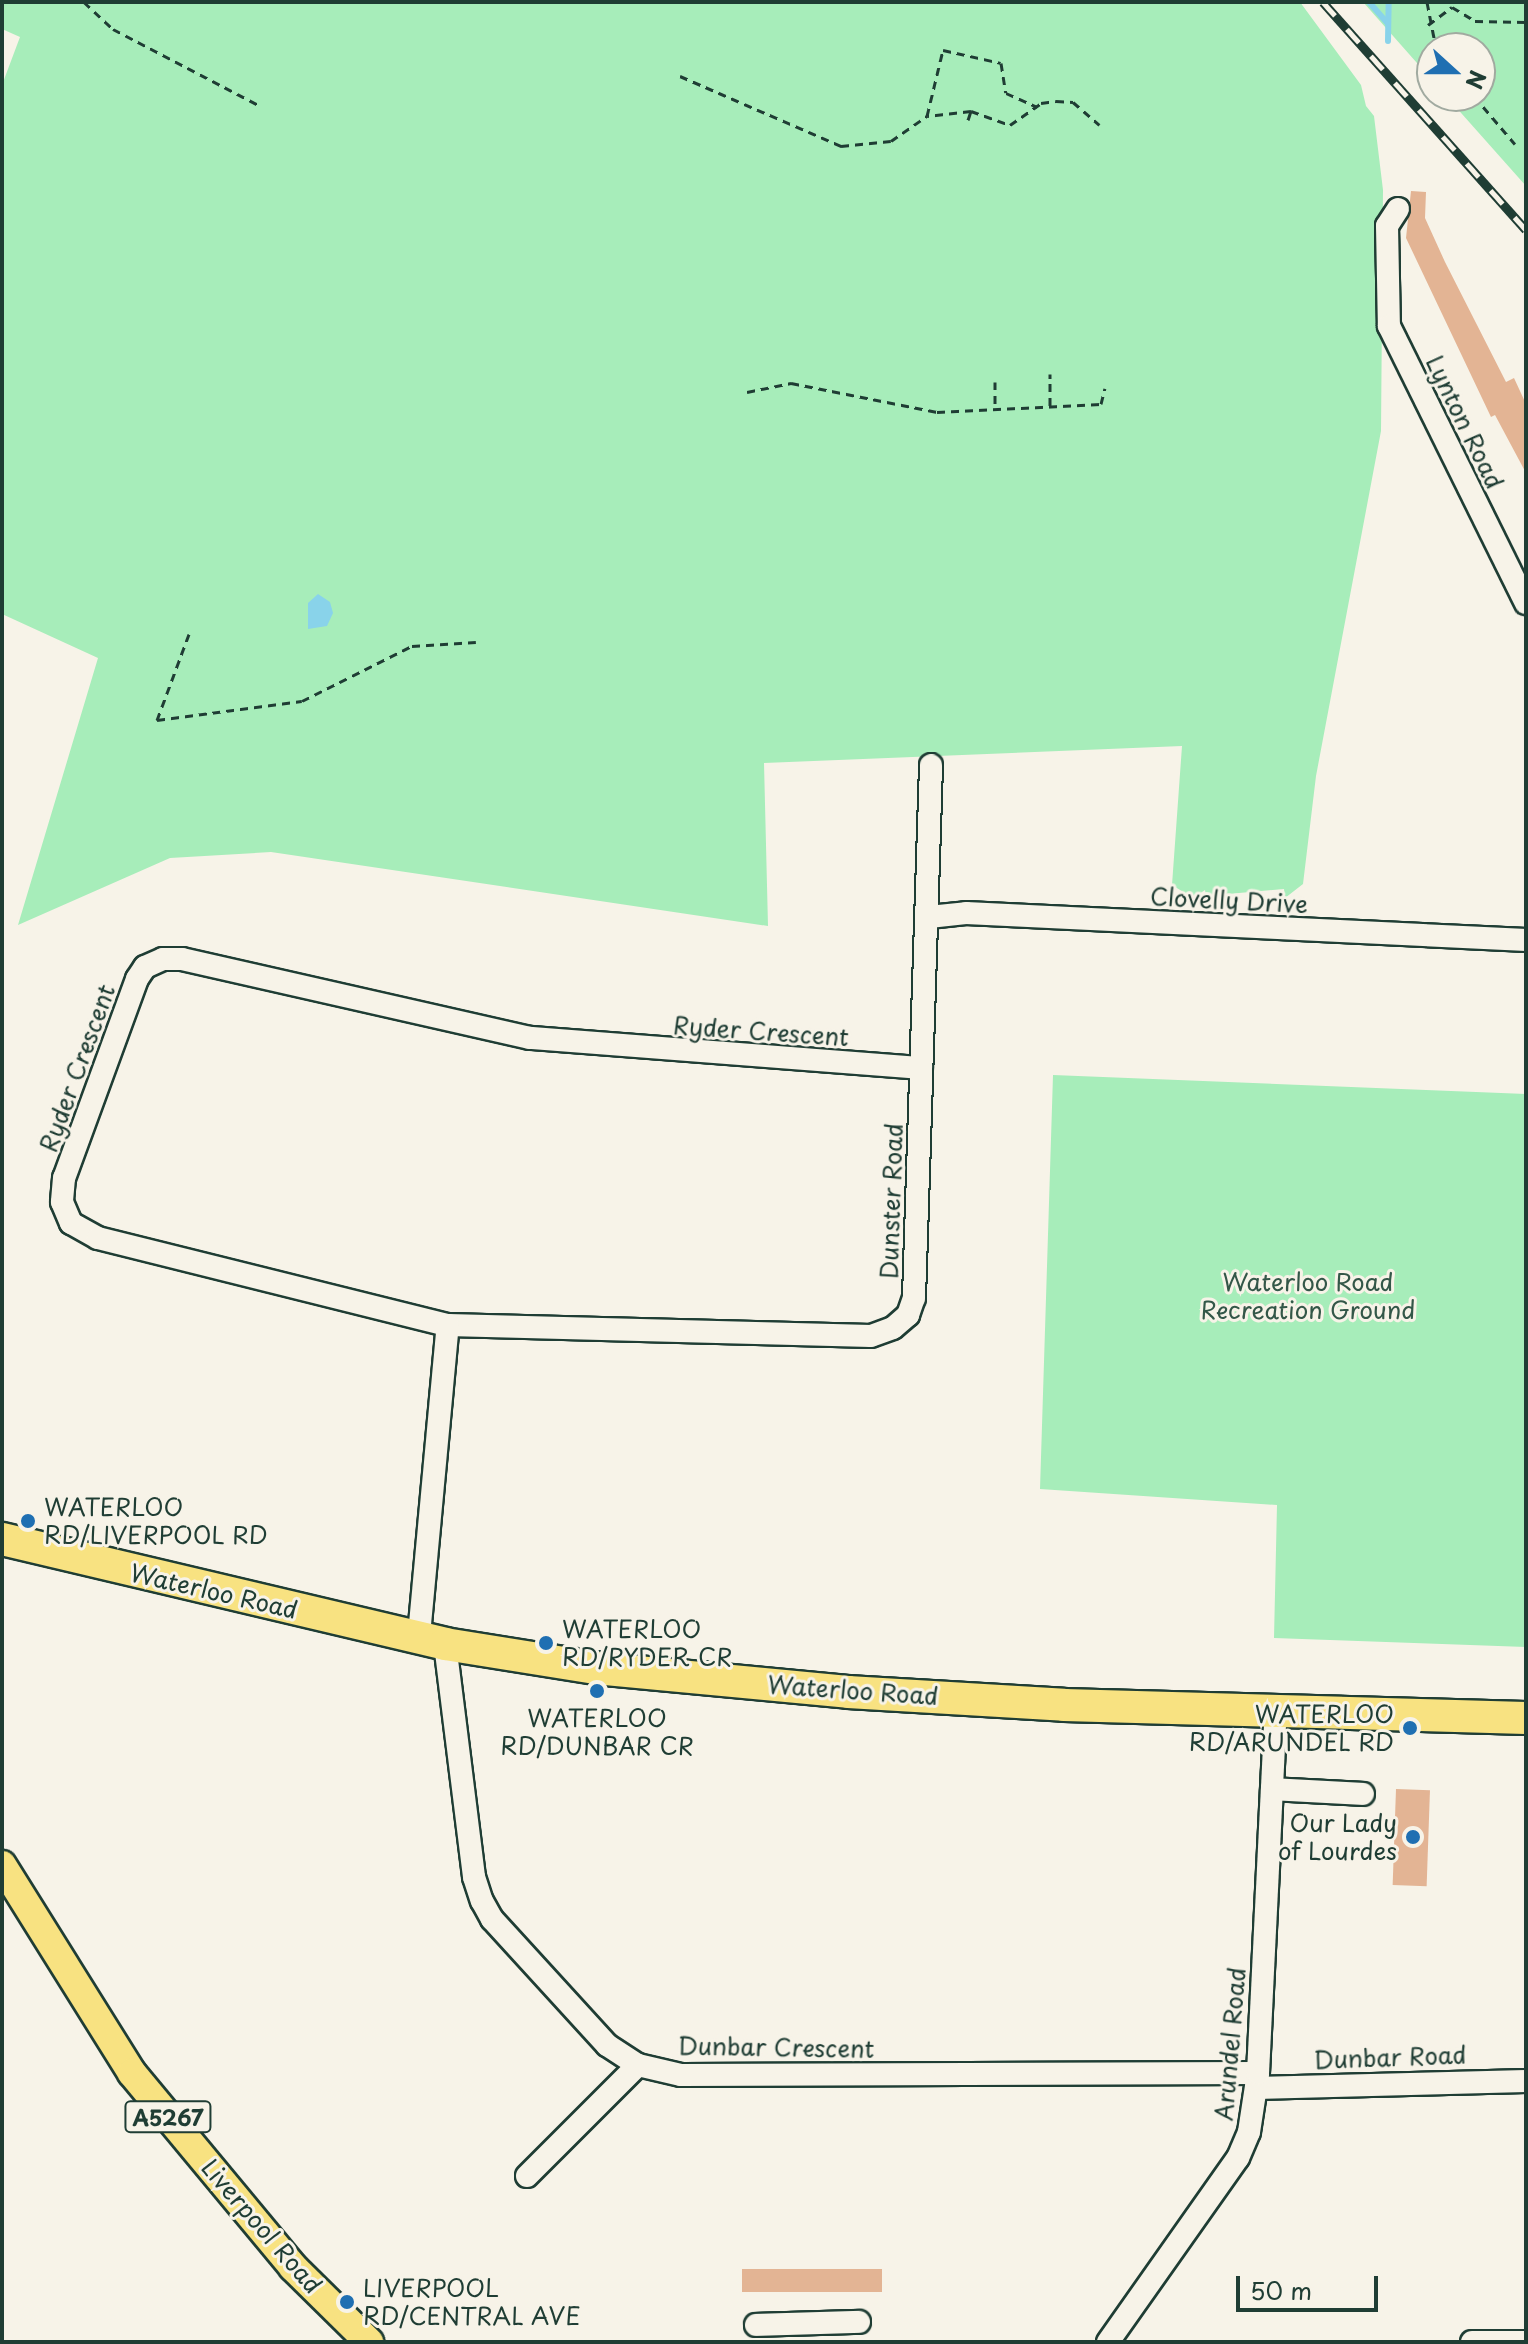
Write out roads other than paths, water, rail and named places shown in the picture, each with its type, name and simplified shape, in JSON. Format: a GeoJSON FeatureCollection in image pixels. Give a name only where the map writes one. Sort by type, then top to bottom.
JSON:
{"type":"FeatureCollection","features":[{"type":"Feature","properties":{"kind":"highway","name":"Waterloo Road"},"geometry":{"type":"LineString","coordinates":[[2,1539],[432,1640],[595,1668],[848,1692],[1064,1705],[1276,1708],[1526,1718]]}},
{"type":"Feature","properties":{"kind":"main road","name":"Liverpool Road"},"geometry":{"type":"LineString","coordinates":[[2,1865],[132,2073],[293,2267],[369,2342]]}},
{"type":"Feature","properties":{"kind":"street","name":"Lynton Road"},"geometry":{"type":"LineString","coordinates":[[1398,209],[1387,226],[1389,326],[1526,603]]}},
{"type":"Feature","properties":{"kind":"street","name":"Dunster Road"},"geometry":{"type":"LineString","coordinates":[[448,1325],[871,1336],[893,1328],[908,1315],[914,1298],[929,917],[931,765]]}},
{"type":"Feature","properties":{"kind":"street","name":"Clovelly Drive"},"geometry":{"type":"LineString","coordinates":[[929,917],[966,913],[1526,940]]}},
{"type":"Feature","properties":{"kind":"street","name":"Ryder Crescent"},"geometry":{"type":"LineString","coordinates":[[448,1325],[98,1238],[71,1223],[62,1202],[64,1178],[145,967],[163,959],[182,959],[530,1038],[921,1068]]}},
{"type":"Feature","properties":{"kind":"street"},"geometry":{"type":"LineString","coordinates":[[432,1640],[448,1325]]}},
{"type":"Feature","properties":{"kind":"street","name":"Dunbar Crescent"},"geometry":{"type":"LineString","coordinates":[[432,1640],[474,1877],[482,1901],[492,1919],[587,2024],[638,2065],[681,2075],[1257,2080]]}},
{"type":"Feature","properties":{"kind":"street","name":"Arundel Road"},"geometry":{"type":"LineString","coordinates":[[1108,2342],[1238,2158],[1257,2080],[1276,1708]]}},
{"type":"Feature","properties":{"kind":"street"},"geometry":{"type":"LineString","coordinates":[[1272,1789],[1363,1794]]}},
{"type":"Feature","properties":{"kind":"street"},"geometry":{"type":"LineString","coordinates":[[527,2176],[638,2065]]}},
{"type":"Feature","properties":{"kind":"street","name":"Dunbar Road"},"geometry":{"type":"LineString","coordinates":[[1257,2080],[1526,2081]]}},
{"type":"Feature","properties":{"kind":"street"},"geometry":{"type":"LineString","coordinates":[[756,2325],[811,2333],[859,2322]]}},
{"type":"Feature","properties":{"kind":"street"},"geometry":{"type":"LineString","coordinates":[[1472,2342],[1526,2342]]}},
{"type":"Feature","properties":{"kind":"water"},"geometry":{"type":"Polygon","coordinates":[[[318,594],[330,602],[333,613],[327,626],[308,629],[308,603],[318,594]]]}},
{"type":"Feature","properties":{"kind":"waterway"},"geometry":{"type":"LineString","coordinates":[[1369,2],[1387,23]]}},
{"type":"Feature","properties":{"kind":"waterway"},"geometry":{"type":"LineString","coordinates":[[1388,41],[1389,2]]}},
{"type":"Feature","properties":{"kind":"railway"},"geometry":{"type":"LineString","coordinates":[[1323,2],[1526,230]]}},
{"type":"Feature","properties":{"kind":"place","name":"WATERLOO RD/LIVERPOOL RD"},"geometry":{"type":"Point","coordinates":[28,1521]}},
{"type":"Feature","properties":{"kind":"place","name":"WATERLOO RD/RYDER CR"},"geometry":{"type":"Point","coordinates":[546,1643]}},
{"type":"Feature","properties":{"kind":"place","name":"WATERLOO RD/DUNBAR CR"},"geometry":{"type":"Point","coordinates":[597,1691]}},
{"type":"Feature","properties":{"kind":"place","name":"WATERLOO RD/ARUNDEL RD"},"geometry":{"type":"Point","coordinates":[1410,1728]}},
{"type":"Feature","properties":{"kind":"place","name":"Our Lady of Lourdes"},"geometry":{"type":"Point","coordinates":[1413,1837]}},
{"type":"Feature","properties":{"kind":"place","name":"LIVERPOOL RD/CENTRAL AVE"},"geometry":{"type":"Point","coordinates":[347,2302]}},
{"type":"Feature","properties":{"kind":"park label","name":"Waterloo Road Recreation Ground"},"geometry":{"type":"Point","coordinates":[1308,1296]}}]}
